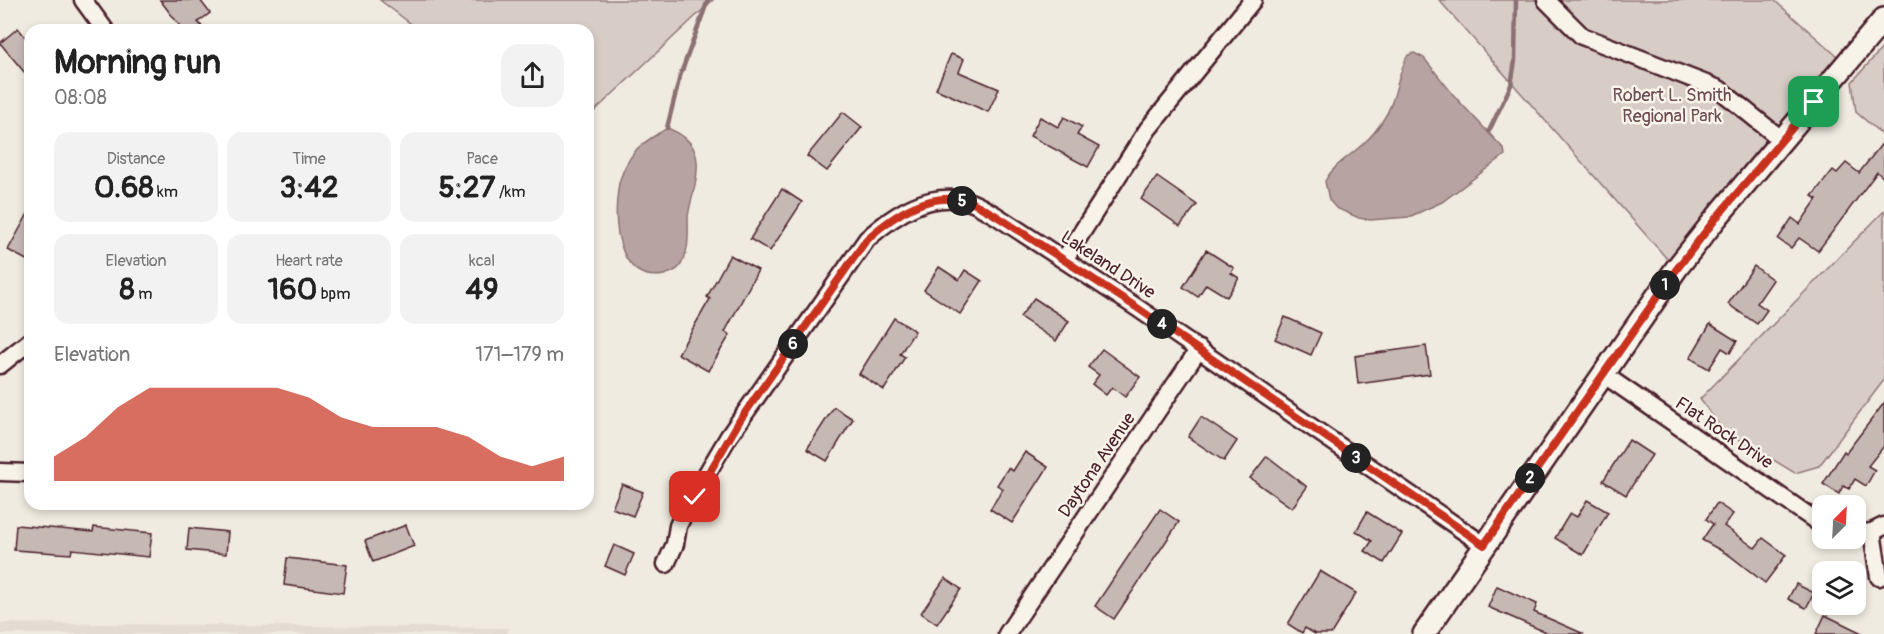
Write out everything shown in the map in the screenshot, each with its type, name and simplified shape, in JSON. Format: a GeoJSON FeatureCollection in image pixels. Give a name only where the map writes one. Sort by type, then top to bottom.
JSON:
{"type":"FeatureCollection","features":[{"type":"Feature","properties":{"kind":"main road"},"geometry":{"type":"LineString","coordinates":[[1431,632],[1484,545],[1683,261],[1884,19]]}},
{"type":"Feature","properties":{"kind":"street"},"geometry":{"type":"LineString","coordinates":[[82,0],[100,24]]}},
{"type":"Feature","properties":{"kind":"street"},"geometry":{"type":"LineString","coordinates":[[1064,260],[1149,129],[1253,0]]}},
{"type":"Feature","properties":{"kind":"street"},"geometry":{"type":"LineString","coordinates":[[1546,0],[1582,36],[1719,89],[1782,140]]}},
{"type":"Feature","properties":{"kind":"street","name":"Lakeland Drive"},"geometry":{"type":"LineString","coordinates":[[666,564],[675,544],[678,526],[687,507],[729,436],[838,277],[867,239],[890,218],[908,208],[944,200],[971,202],[995,215],[1199,349],[1484,545]]}},
{"type":"Feature","properties":{"kind":"street"},"geometry":{"type":"LineString","coordinates":[[0,364],[24,346]]}},
{"type":"Feature","properties":{"kind":"street","name":"Daytona Avenue"},"geometry":{"type":"LineString","coordinates":[[1007,634],[1199,349]]}},
{"type":"Feature","properties":{"kind":"street","name":"Flat Rock Drive"},"geometry":{"type":"LineString","coordinates":[[1603,374],[1812,518]]}},
{"type":"Feature","properties":{"kind":"street"},"geometry":{"type":"LineString","coordinates":[[0,472],[24,473]]}},
{"type":"Feature","properties":{"kind":"street"},"geometry":{"type":"LineString","coordinates":[[1870,531],[1879,577]]}},
{"type":"Feature","properties":{"kind":"shaded area"},"geometry":{"type":"Polygon","coordinates":[[[1414,53],[1424,58],[1456,98],[1504,149],[1505,155],[1442,202],[1409,217],[1370,220],[1359,218],[1336,208],[1329,200],[1325,181],[1338,164],[1368,140],[1379,126],[1388,112],[1404,63],[1408,55],[1414,53]]]}},
{"type":"Feature","properties":{"kind":"shaded area"},"geometry":{"type":"Polygon","coordinates":[[[667,128],[677,132],[690,143],[696,157],[697,175],[689,213],[688,242],[683,260],[679,268],[673,272],[664,275],[650,275],[638,271],[629,263],[623,252],[617,225],[618,188],[624,170],[637,149],[667,128]]]}},
{"type":"Feature","properties":{"kind":"shaded area"},"geometry":{"type":"Polygon","coordinates":[[[0,623],[509,628],[507,634],[0,634],[0,623]]]}},
{"type":"Feature","properties":{"kind":"green space"},"geometry":{"type":"Polygon","coordinates":[[[380,0],[713,0],[594,111],[594,24],[411,24],[380,0]]]}},
{"type":"Feature","properties":{"kind":"green space","name":"Robert L. Smith Regional Park"},"geometry":{"type":"Polygon","coordinates":[[[1439,0],[1774,0],[1846,64],[1676,269],[1439,0]]]}},
{"type":"Feature","properties":{"kind":"green space"},"geometry":{"type":"Polygon","coordinates":[[[1884,46],[1884,136],[1856,112],[1852,82],[1884,46]]]}},
{"type":"Feature","properties":{"kind":"green space"},"geometry":{"type":"Polygon","coordinates":[[[1884,211],[1884,380],[1819,466],[1795,473],[1722,429],[1700,399],[1884,211]]]}},
{"type":"Feature","properties":{"kind":"building"},"geometry":{"type":"Polygon","coordinates":[[[160,0],[200,0],[210,13],[198,22],[200,24],[178,24],[160,0]]]}},
{"type":"Feature","properties":{"kind":"building"},"geometry":{"type":"Polygon","coordinates":[[[18,28],[24,36],[24,72],[0,43],[18,28]]]}},
{"type":"Feature","properties":{"kind":"building"},"geometry":{"type":"Polygon","coordinates":[[[951,54],[964,59],[959,72],[999,89],[988,112],[936,89],[951,54]]]}},
{"type":"Feature","properties":{"kind":"building"},"geometry":{"type":"Polygon","coordinates":[[[843,112],[862,127],[827,171],[807,156],[843,112]]]}},
{"type":"Feature","properties":{"kind":"building"},"geometry":{"type":"Polygon","coordinates":[[[1040,117],[1058,127],[1064,117],[1082,127],[1077,135],[1099,147],[1088,167],[1030,136],[1040,117]]]}},
{"type":"Feature","properties":{"kind":"building"},"geometry":{"type":"Polygon","coordinates":[[[1884,141],[1884,178],[1877,172],[1818,251],[1799,238],[1791,248],[1778,239],[1792,218],[1800,224],[1817,199],[1812,196],[1833,170],[1837,173],[1846,163],[1859,173],[1884,141]]]}},
{"type":"Feature","properties":{"kind":"building"},"geometry":{"type":"Polygon","coordinates":[[[1157,177],[1197,205],[1180,226],[1141,199],[1157,177]]]}},
{"type":"Feature","properties":{"kind":"building"},"geometry":{"type":"Polygon","coordinates":[[[782,189],[802,202],[770,251],[750,239],[782,189]]]}},
{"type":"Feature","properties":{"kind":"building"},"geometry":{"type":"Polygon","coordinates":[[[24,221],[24,259],[8,250],[24,221]]]}},
{"type":"Feature","properties":{"kind":"building"},"geometry":{"type":"Polygon","coordinates":[[[1206,250],[1234,268],[1231,273],[1239,278],[1227,297],[1206,284],[1198,297],[1183,287],[1206,250]]]}},
{"type":"Feature","properties":{"kind":"building"},"geometry":{"type":"Polygon","coordinates":[[[730,255],[758,270],[725,332],[730,335],[708,371],[678,354],[710,299],[707,297],[730,255]]]}},
{"type":"Feature","properties":{"kind":"building"},"geometry":{"type":"Polygon","coordinates":[[[1754,266],[1773,280],[1757,303],[1767,310],[1757,324],[1728,304],[1754,266]]]}},
{"type":"Feature","properties":{"kind":"building"},"geometry":{"type":"Polygon","coordinates":[[[939,267],[959,280],[965,270],[982,281],[960,314],[924,290],[939,267]]]}},
{"type":"Feature","properties":{"kind":"building"},"geometry":{"type":"Polygon","coordinates":[[[1034,298],[1069,321],[1056,341],[1020,317],[1034,298]]]}},
{"type":"Feature","properties":{"kind":"building"},"geometry":{"type":"Polygon","coordinates":[[[1285,317],[1321,333],[1311,355],[1275,339],[1285,317]]]}},
{"type":"Feature","properties":{"kind":"building"},"geometry":{"type":"Polygon","coordinates":[[[894,318],[915,331],[900,354],[905,357],[884,390],[859,374],[894,318]]]}},
{"type":"Feature","properties":{"kind":"building"},"geometry":{"type":"Polygon","coordinates":[[[1710,324],[1737,341],[1730,353],[1722,348],[1709,369],[1690,358],[1710,324]]]}},
{"type":"Feature","properties":{"kind":"building"},"geometry":{"type":"Polygon","coordinates":[[[1426,346],[1430,374],[1358,384],[1355,356],[1426,346]]]}},
{"type":"Feature","properties":{"kind":"building"},"geometry":{"type":"Polygon","coordinates":[[[1102,349],[1140,377],[1125,397],[1112,387],[1106,395],[1092,384],[1099,375],[1088,367],[1102,349]]]}},
{"type":"Feature","properties":{"kind":"building"},"geometry":{"type":"Polygon","coordinates":[[[1884,403],[1884,446],[1868,466],[1875,470],[1866,486],[1855,479],[1849,489],[1843,486],[1839,494],[1823,484],[1844,451],[1846,453],[1884,403]]]}},
{"type":"Feature","properties":{"kind":"building"},"geometry":{"type":"Polygon","coordinates":[[[834,407],[853,419],[827,461],[807,449],[834,407]]]}},
{"type":"Feature","properties":{"kind":"building"},"geometry":{"type":"Polygon","coordinates":[[[1201,417],[1237,441],[1224,461],[1188,437],[1201,417]]]}},
{"type":"Feature","properties":{"kind":"building"},"geometry":{"type":"Polygon","coordinates":[[[1629,440],[1652,455],[1626,495],[1603,481],[1629,440]]]}},
{"type":"Feature","properties":{"kind":"building"},"geometry":{"type":"Polygon","coordinates":[[[1025,452],[1048,467],[1012,523],[990,509],[1003,489],[997,485],[1008,468],[1013,471],[1025,452]]]}},
{"type":"Feature","properties":{"kind":"building"},"geometry":{"type":"Polygon","coordinates":[[[1267,456],[1307,487],[1292,508],[1250,478],[1267,456]]]}},
{"type":"Feature","properties":{"kind":"building"},"geometry":{"type":"Polygon","coordinates":[[[622,484],[643,492],[633,516],[612,508],[622,484]]]}},
{"type":"Feature","properties":{"kind":"building"},"geometry":{"type":"Polygon","coordinates":[[[1587,500],[1608,512],[1583,555],[1555,538],[1570,513],[1577,517],[1587,500]]]}},
{"type":"Feature","properties":{"kind":"building"},"geometry":{"type":"Polygon","coordinates":[[[1717,503],[1733,514],[1724,526],[1755,548],[1763,538],[1786,555],[1765,583],[1729,555],[1702,540],[1713,524],[1706,519],[1717,503]]]}},
{"type":"Feature","properties":{"kind":"building"},"geometry":{"type":"Polygon","coordinates":[[[1160,509],[1179,522],[1114,619],[1095,606],[1160,509]]]}},
{"type":"Feature","properties":{"kind":"building"},"geometry":{"type":"Polygon","coordinates":[[[1367,512],[1402,534],[1384,563],[1365,551],[1372,541],[1356,531],[1367,512]]]}},
{"type":"Feature","properties":{"kind":"building"},"geometry":{"type":"Polygon","coordinates":[[[16,525],[93,532],[94,527],[152,533],[149,557],[72,549],[71,554],[14,550],[16,525]]]}},
{"type":"Feature","properties":{"kind":"building"},"geometry":{"type":"Polygon","coordinates":[[[406,525],[414,546],[373,562],[365,541],[406,525]]]}},
{"type":"Feature","properties":{"kind":"building"},"geometry":{"type":"Polygon","coordinates":[[[189,528],[228,532],[226,554],[187,550],[189,528]]]}},
{"type":"Feature","properties":{"kind":"building"},"geometry":{"type":"Polygon","coordinates":[[[614,545],[634,554],[625,575],[605,566],[614,545]]]}},
{"type":"Feature","properties":{"kind":"building"},"geometry":{"type":"Polygon","coordinates":[[[287,558],[347,565],[343,593],[284,585],[287,558]]]}},
{"type":"Feature","properties":{"kind":"building"},"geometry":{"type":"Polygon","coordinates":[[[1320,571],[1356,593],[1331,634],[1315,634],[1305,628],[1302,633],[1288,624],[1320,571]]]}},
{"type":"Feature","properties":{"kind":"building"},"geometry":{"type":"Polygon","coordinates":[[[945,578],[961,589],[937,624],[921,613],[945,578]]]}},
{"type":"Feature","properties":{"kind":"building"},"geometry":{"type":"Polygon","coordinates":[[[1796,584],[1812,592],[1806,608],[1788,599],[1796,584]]]}},
{"type":"Feature","properties":{"kind":"building"},"geometry":{"type":"Polygon","coordinates":[[[1497,586],[1537,604],[1534,612],[1584,634],[1550,634],[1488,607],[1497,586]]]}},
{"type":"Feature","properties":{"kind":"building"},"geometry":{"type":"Polygon","coordinates":[[[1825,615],[1864,634],[1816,634],[1825,615]]]}},
{"type":"Feature","properties":{"kind":"waterway"},"geometry":{"type":"LineString","coordinates":[[667,128],[680,76],[708,0]]}},
{"type":"Feature","properties":{"kind":"waterway"},"geometry":{"type":"LineString","coordinates":[[1489,131],[1511,85],[1515,61],[1516,0]]}},
{"type":"Feature","properties":{"kind":"route"},"geometry":{"type":"LineString","coordinates":[[695,497],[729,436],[838,277],[867,239],[890,218],[908,208],[929,202],[956,200],[971,202],[995,215],[1136,307],[1484,545],[1676,270],[1717,217],[1814,102]]}}]}
